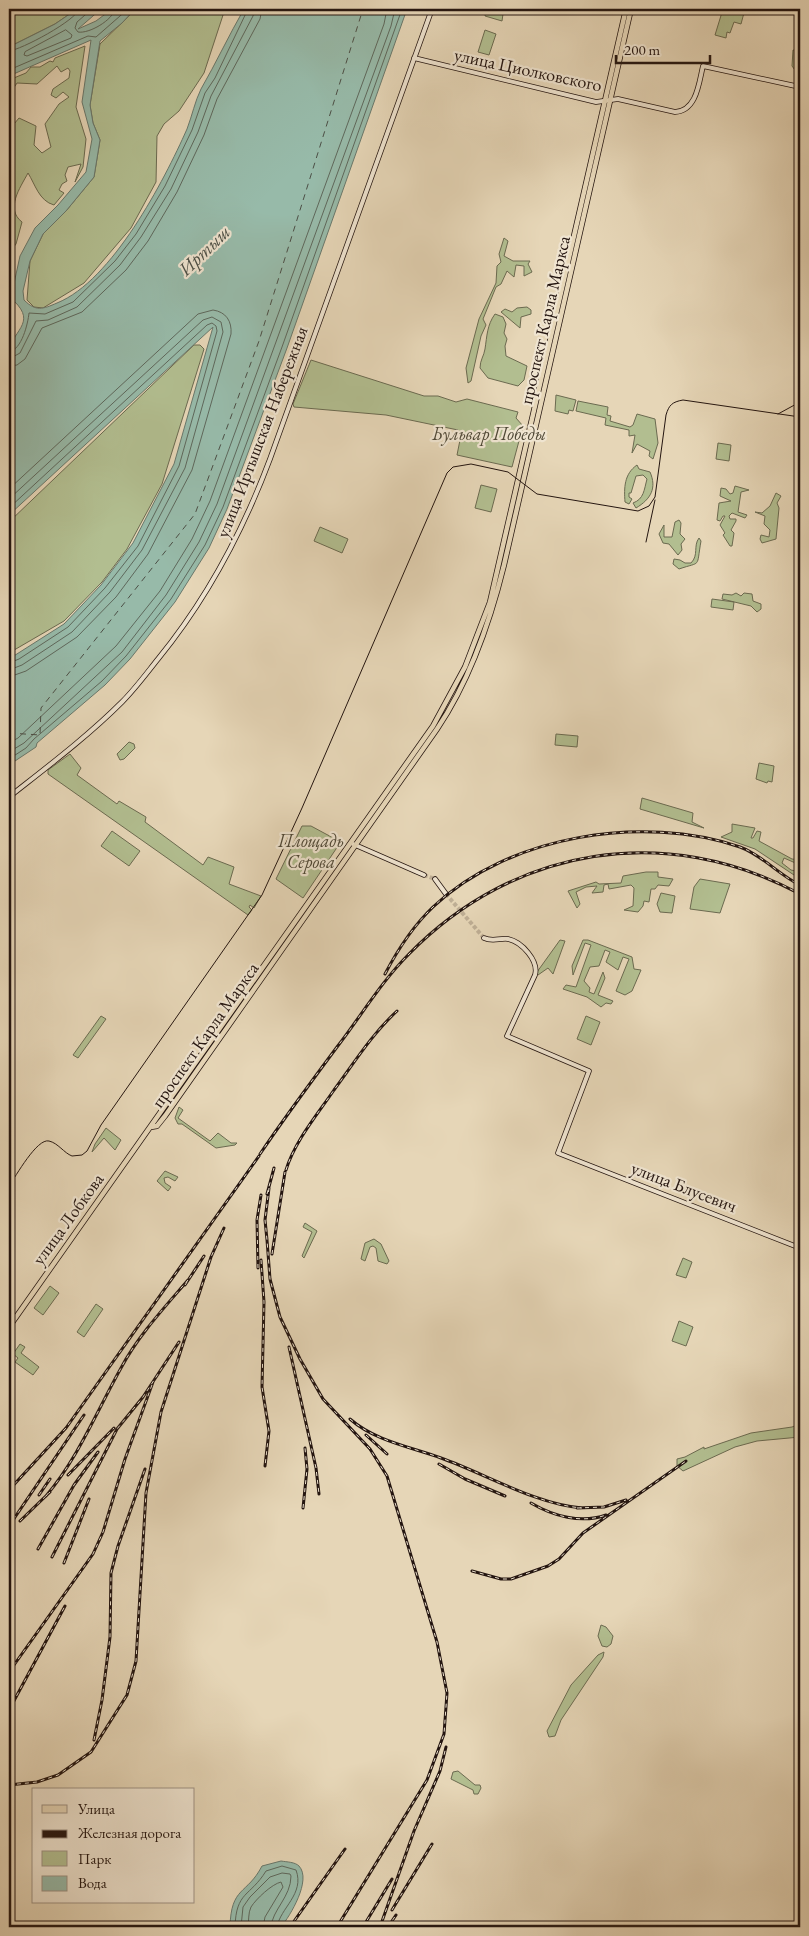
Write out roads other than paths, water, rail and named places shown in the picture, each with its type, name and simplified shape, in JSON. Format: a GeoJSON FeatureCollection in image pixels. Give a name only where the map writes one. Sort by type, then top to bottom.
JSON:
{"type":"FeatureCollection","features":[{"type":"Feature","properties":{"kind":"main road","name":"улица Иртышская Набережная"},"geometry":{"type":"LineString","coordinates":[[9,797],[88,732],[130,694],[178,634],[230,551],[263,477],[432,9]]}},
{"type":"Feature","properties":{"kind":"main road","name":"проспект Карла Маркса"},"geometry":{"type":"LineString","coordinates":[[607,101],[626,9]]}},
{"type":"Feature","properties":{"kind":"main road","name":"проспект Карла Маркса"},"geometry":{"type":"LineString","coordinates":[[151,1127],[207,1045],[352,844],[442,712],[465,667],[485,618],[501,560],[540,379],[630,9]]}},
{"type":"Feature","properties":{"kind":"main road","name":"улица Циолковского"},"geometry":{"type":"LineString","coordinates":[[414,58],[596,102],[618,99],[675,112],[684,110],[692,102],[703,66],[800,87]]}},
{"type":"Feature","properties":{"kind":"main road"},"geometry":{"type":"LineString","coordinates":[[352,844],[424,875]]}},
{"type":"Feature","properties":{"kind":"main road"},"geometry":{"type":"LineString","coordinates":[[435,879],[446,894]]}},
{"type":"Feature","properties":{"kind":"main road","name":"проспект Карла Маркса"},"geometry":{"type":"LineString","coordinates":[[151,1127],[157,1126],[229,1025],[295,925]]}},
{"type":"Feature","properties":{"kind":"main road","name":"улица Блусевич"},"geometry":{"type":"LineString","coordinates":[[484,938],[506,939],[518,944],[534,961],[536,972],[507,1036],[589,1071],[558,1153],[800,1248]]}},
{"type":"Feature","properties":{"kind":"main road"},"geometry":{"type":"LineString","coordinates":[[224,1022],[229,1025]]}},
{"type":"Feature","properties":{"kind":"main road"},"geometry":{"type":"LineString","coordinates":[[207,1045],[212,1048]]}},
{"type":"Feature","properties":{"kind":"main road","name":"улица Лобкова"},"geometry":{"type":"LineString","coordinates":[[9,1327],[151,1127]]}},
{"type":"Feature","properties":{"kind":"water","name":"Иртыш"},"geometry":{"type":"Polygon","coordinates":[[[77,9],[101,9],[78,29],[96,21],[112,9],[135,9],[122,23],[100,41],[90,105],[93,123],[100,140],[94,177],[66,211],[43,234],[30,261],[23,291],[24,300],[36,308],[44,308],[57,303],[77,291],[97,274],[134,227],[165,175],[187,129],[201,89],[244,9],[407,9],[287,348],[227,509],[209,548],[175,602],[130,659],[105,685],[37,743],[36,747],[9,765],[9,659],[64,624],[101,585],[133,543],[174,464],[213,327],[9,515],[8,374],[10,346],[23,322],[21,309],[14,301],[13,288],[20,256],[35,228],[58,205],[86,172],[92,139],[82,102],[91,40],[9,76],[9,47],[55,24],[77,9]]]}},
{"type":"Feature","properties":{"kind":"water"},"geometry":{"type":"Polygon","coordinates":[[[281,1861],[299,1866],[303,1880],[298,1898],[281,1927],[230,1927],[233,1904],[237,1897],[262,1866],[281,1861]]]}},
{"type":"Feature","properties":{"kind":"tunnel"},"geometry":{"type":"LineString","coordinates":[[424,875],[435,879]]}},
{"type":"Feature","properties":{"kind":"tunnel"},"geometry":{"type":"LineString","coordinates":[[446,894],[484,938]]}},
{"type":"Feature","properties":{"kind":"tram line"},"geometry":{"type":"LineString","coordinates":[[800,32],[796,58],[800,71]]}},
{"type":"Feature","properties":{"kind":"tram line"},"geometry":{"type":"LineString","coordinates":[[9,1186],[33,1151],[44,1142],[52,1142],[72,1156],[82,1155],[87,1151],[101,1125],[262,895],[302,808],[447,473],[453,467],[471,464],[508,472],[537,494],[638,511],[649,506],[655,497],[666,415],[670,406],[674,403],[683,400],[800,417]]}},
{"type":"Feature","properties":{"kind":"tram line"},"geometry":{"type":"LineString","coordinates":[[778,414],[800,402]]}},
{"type":"Feature","properties":{"kind":"tram line"},"geometry":{"type":"LineString","coordinates":[[646,542],[655,500]]}},
{"type":"Feature","properties":{"kind":"railway"},"geometry":{"type":"LineString","coordinates":[[385,974],[400,947],[419,922],[433,907],[464,882],[499,863],[538,848],[579,838],[620,832],[662,832],[702,837],[740,847],[800,885]]}},
{"type":"Feature","properties":{"kind":"railway"},"geometry":{"type":"LineString","coordinates":[[260,1154],[389,976],[409,954],[451,917],[496,889],[544,869],[594,856],[645,853],[697,858],[749,871],[800,894]]}},
{"type":"Feature","properties":{"kind":"railway"},"geometry":{"type":"LineString","coordinates":[[286,1170],[295,1149],[314,1119],[371,1039],[397,1011]]}},
{"type":"Feature","properties":{"kind":"railway"},"geometry":{"type":"LineString","coordinates":[[9,1490],[66,1428],[259,1156]]}},
{"type":"Feature","properties":{"kind":"railway"},"geometry":{"type":"LineString","coordinates":[[267,1194],[274,1168]]}},
{"type":"Feature","properties":{"kind":"railway"},"geometry":{"type":"LineString","coordinates":[[272,1254],[285,1172]]}},
{"type":"Feature","properties":{"kind":"railway"},"geometry":{"type":"LineString","coordinates":[[269,1188],[265,1220],[270,1279],[280,1317],[300,1359],[323,1399],[370,1449],[387,1476],[437,1642],[447,1693],[444,1734],[427,1780],[337,1927]]}},
{"type":"Feature","properties":{"kind":"railway"},"geometry":{"type":"LineString","coordinates":[[258,1268],[257,1220],[261,1195]]}},
{"type":"Feature","properties":{"kind":"railway"},"geometry":{"type":"LineString","coordinates":[[9,1785],[37,1782],[58,1775],[91,1752],[127,1695],[136,1661],[146,1493],[161,1412],[211,1257],[224,1228]]}},
{"type":"Feature","properties":{"kind":"railway"},"geometry":{"type":"LineString","coordinates":[[185,1285],[204,1256]]}},
{"type":"Feature","properties":{"kind":"railway"},"geometry":{"type":"LineString","coordinates":[[261,1260],[264,1302],[262,1387],[269,1431],[265,1466]]}},
{"type":"Feature","properties":{"kind":"railway"},"geometry":{"type":"LineString","coordinates":[[46,1496],[68,1466],[135,1345],[188,1280]]}},
{"type":"Feature","properties":{"kind":"railway"},"geometry":{"type":"LineString","coordinates":[[52,1557],[117,1429],[143,1397],[179,1342]]}},
{"type":"Feature","properties":{"kind":"railway"},"geometry":{"type":"LineString","coordinates":[[289,1347],[316,1468],[319,1494]]}},
{"type":"Feature","properties":{"kind":"railway"},"geometry":{"type":"LineString","coordinates":[[9,1672],[93,1554],[103,1532],[125,1459],[153,1382]]}},
{"type":"Feature","properties":{"kind":"railway"},"geometry":{"type":"LineString","coordinates":[[9,1526],[84,1415]]}},
{"type":"Feature","properties":{"kind":"railway"},"geometry":{"type":"LineString","coordinates":[[350,1419],[360,1427],[382,1438],[441,1458],[529,1495],[546,1501],[582,1508]]}},
{"type":"Feature","properties":{"kind":"railway"},"geometry":{"type":"LineString","coordinates":[[68,1475],[114,1428]]}},
{"type":"Feature","properties":{"kind":"railway"},"geometry":{"type":"LineString","coordinates":[[366,1435],[387,1454]]}},
{"type":"Feature","properties":{"kind":"railway"},"geometry":{"type":"LineString","coordinates":[[303,1508],[307,1469],[305,1448]]}},
{"type":"Feature","properties":{"kind":"railway"},"geometry":{"type":"LineString","coordinates":[[38,1549],[74,1485],[98,1452]]}},
{"type":"Feature","properties":{"kind":"railway"},"geometry":{"type":"LineString","coordinates":[[472,1571],[501,1579],[511,1579],[548,1566],[559,1559],[583,1533],[686,1461]]}},
{"type":"Feature","properties":{"kind":"railway"},"geometry":{"type":"LineString","coordinates":[[439,1464],[465,1479],[505,1496]]}},
{"type":"Feature","properties":{"kind":"railway"},"geometry":{"type":"LineString","coordinates":[[94,1740],[102,1700],[110,1637],[111,1573],[118,1546],[145,1469]]}},
{"type":"Feature","properties":{"kind":"railway"},"geometry":{"type":"LineString","coordinates":[[39,1495],[50,1479]]}},
{"type":"Feature","properties":{"kind":"railway"},"geometry":{"type":"LineString","coordinates":[[20,1521],[50,1492]]}},
{"type":"Feature","properties":{"kind":"railway"},"geometry":{"type":"LineString","coordinates":[[64,1563],[89,1499]]}},
{"type":"Feature","properties":{"kind":"railway"},"geometry":{"type":"LineString","coordinates":[[577,1508],[604,1507],[626,1500]]}},
{"type":"Feature","properties":{"kind":"railway"},"geometry":{"type":"LineString","coordinates":[[531,1503],[548,1512],[577,1519],[597,1518],[606,1515]]}},
{"type":"Feature","properties":{"kind":"railway"},"geometry":{"type":"LineString","coordinates":[[9,1710],[65,1606]]}},
{"type":"Feature","properties":{"kind":"railway"},"geometry":{"type":"LineString","coordinates":[[380,1927],[414,1831],[440,1771],[446,1747]]}},
{"type":"Feature","properties":{"kind":"railway"},"geometry":{"type":"LineString","coordinates":[[392,1910],[432,1844]]}},
{"type":"Feature","properties":{"kind":"railway"},"geometry":{"type":"LineString","coordinates":[[290,1927],[345,1849]]}},
{"type":"Feature","properties":{"kind":"railway"},"geometry":{"type":"LineString","coordinates":[[363,1927],[392,1879]]}},
{"type":"Feature","properties":{"kind":"railway"},"geometry":{"type":"LineString","coordinates":[[388,1927],[396,1915]]}},
{"type":"Feature","properties":{"kind":"park label","name":"Бульвар Победы"},"geometry":{"type":"Point","coordinates":[489,434]}},
{"type":"Feature","properties":{"kind":"park label","name":"Площадь Серова"},"geometry":{"type":"Point","coordinates":[311,851]}}]}
